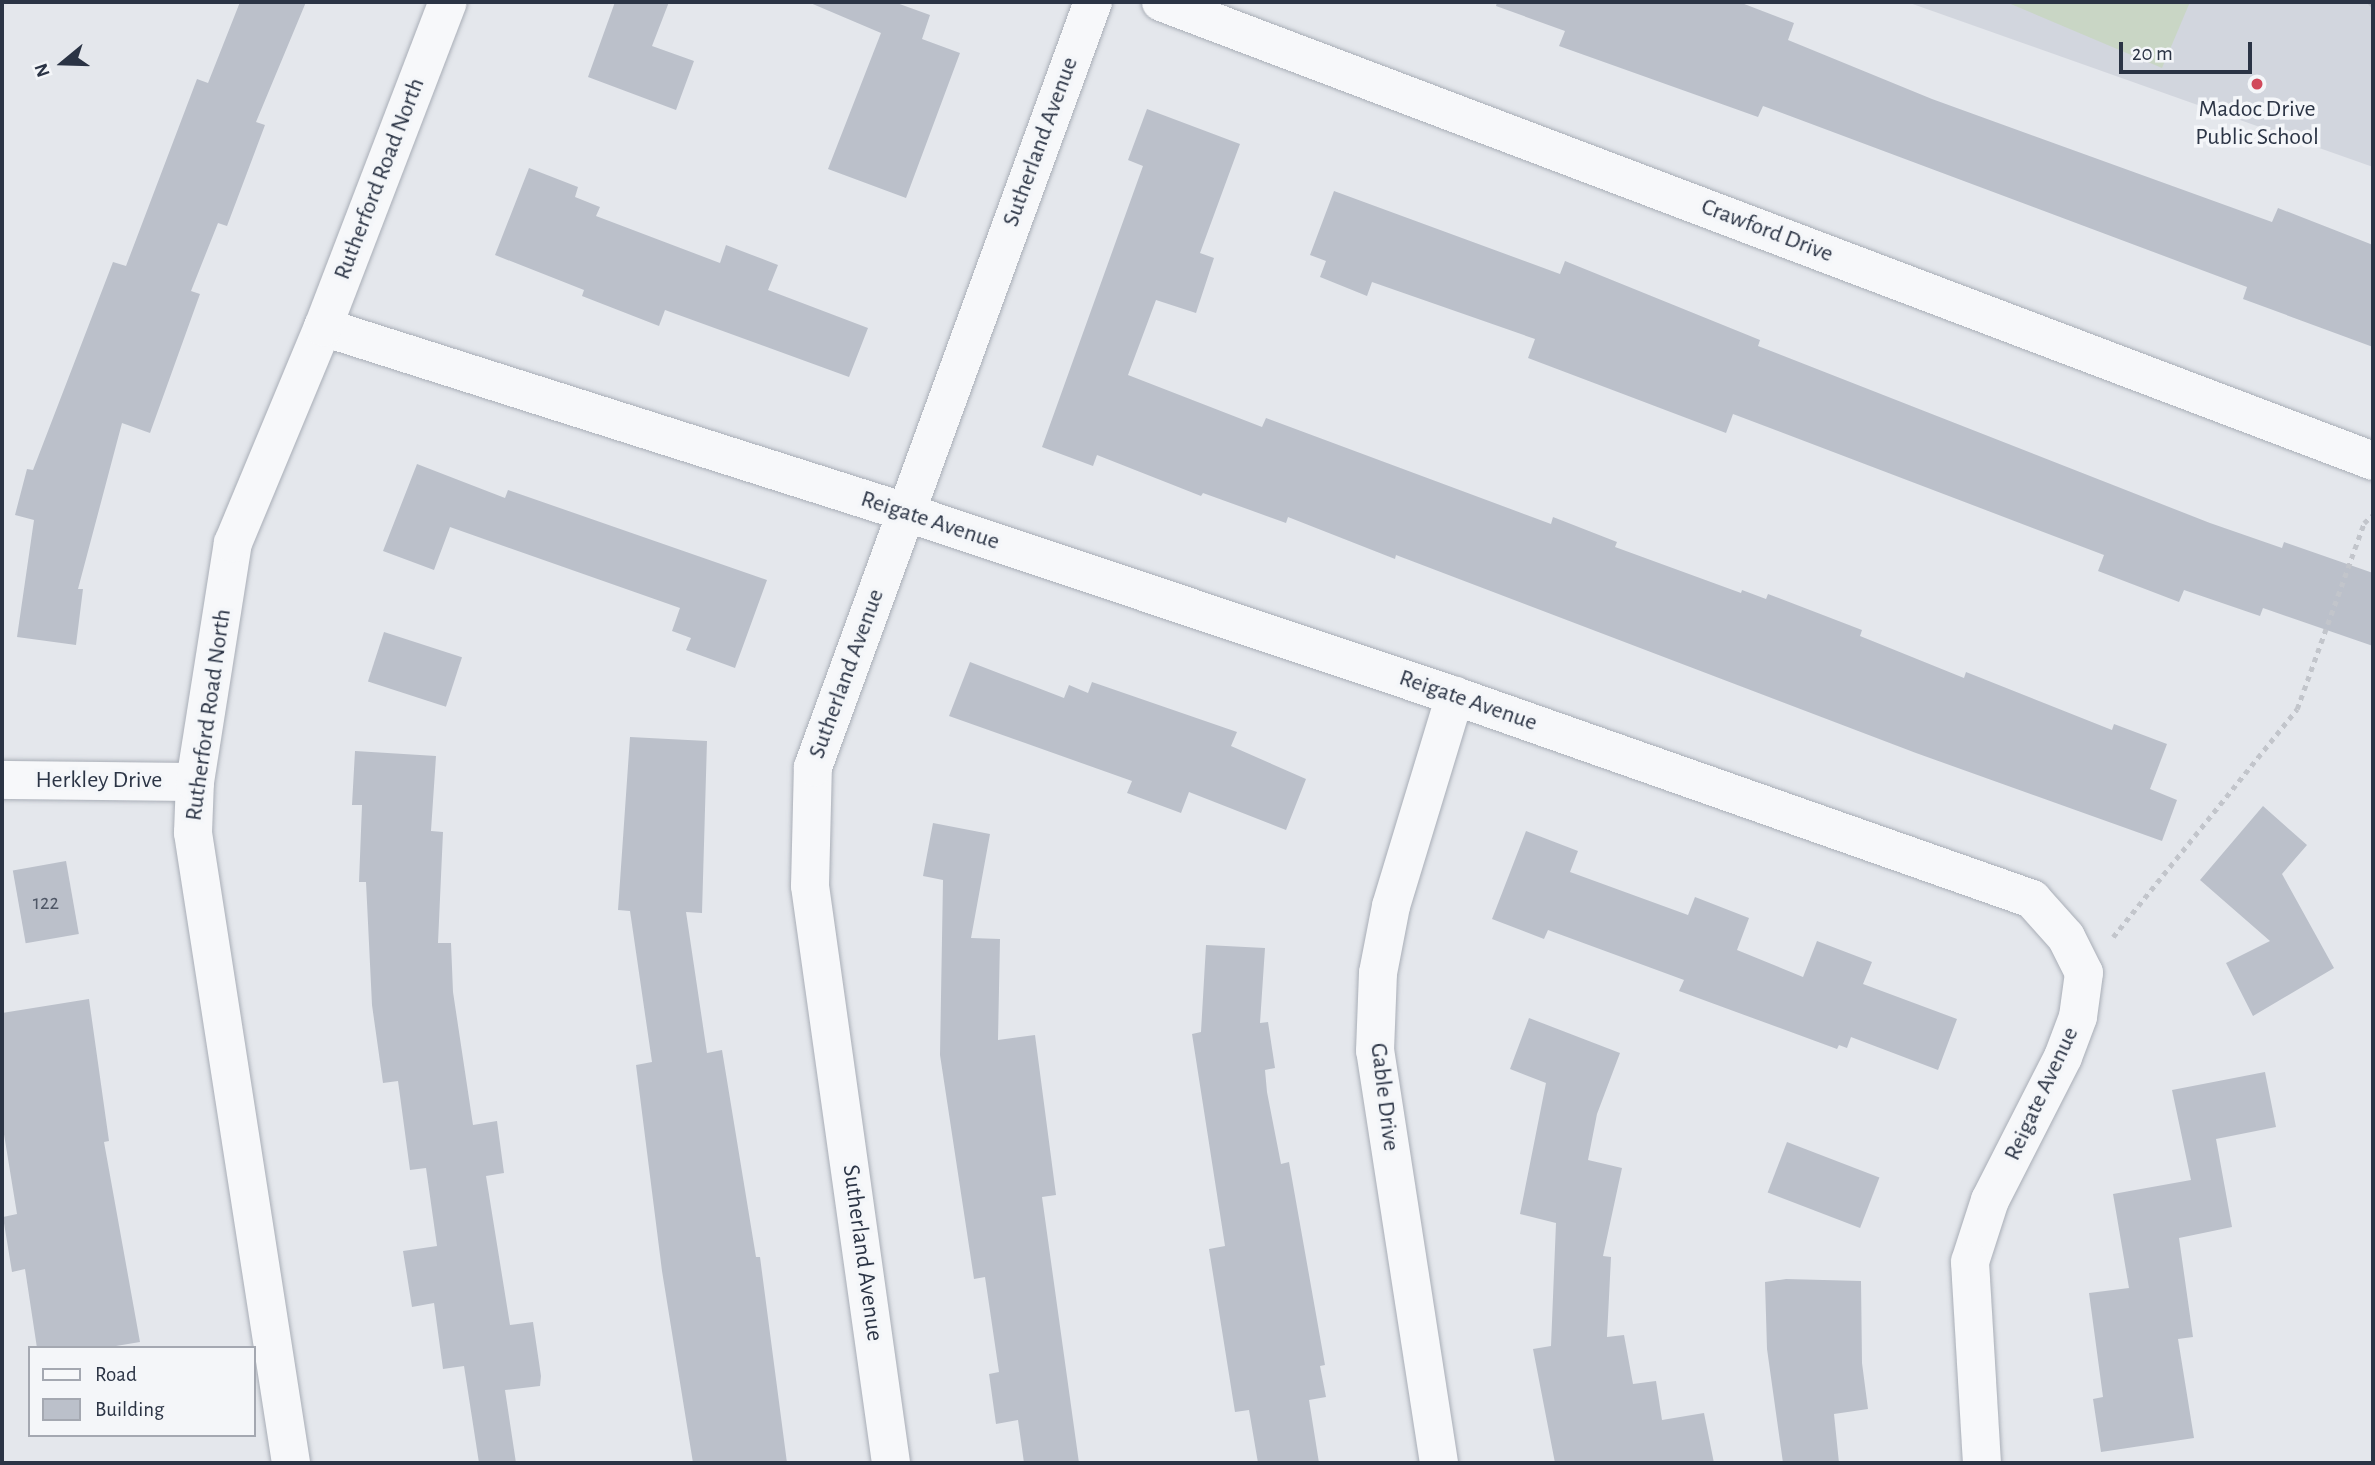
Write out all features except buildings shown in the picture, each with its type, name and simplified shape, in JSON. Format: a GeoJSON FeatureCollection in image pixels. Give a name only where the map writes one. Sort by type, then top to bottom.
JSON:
{"type":"FeatureCollection","features":[{"type":"Feature","properties":{"kind":"street","name":"Rutherford Road North"},"geometry":{"type":"LineString","coordinates":[[290,1463],[193,832],[195,782],[233,543],[323,327],[448,2]]}},
{"type":"Feature","properties":{"kind":"street","name":"Sutherland Avenue"},"geometry":{"type":"LineString","coordinates":[[891,1463],[810,887],[813,766],[1093,2]]}},
{"type":"Feature","properties":{"kind":"street","name":"Crawford Drive"},"geometry":{"type":"LineString","coordinates":[[1161,2],[2373,461]]}},
{"type":"Feature","properties":{"kind":"street","name":"Reigate Avenue"},"geometry":{"type":"LineString","coordinates":[[323,327],[905,512],[1455,696],[2032,899],[2066,937],[2084,973],[2078,1017],[2063,1057],[1990,1200],[1970,1262],[1982,1463]]}},
{"type":"Feature","properties":{"kind":"street","name":"Gable Drive"},"geometry":{"type":"LineString","coordinates":[[1439,1463],[1375,1051],[1378,973],[1391,906],[1455,696]]}},
{"type":"Feature","properties":{"kind":"street","name":"Herkley Drive"},"geometry":{"type":"LineString","coordinates":[[2,780],[195,782]]}},
{"type":"Feature","properties":{"kind":"path"},"geometry":{"type":"LineString","coordinates":[[2084,973],[2297,709],[2364,523],[2373,515]]}},
{"type":"Feature","properties":{"kind":"shaded area","name":"Madoc Drive Public School"},"geometry":{"type":"Polygon","coordinates":[[[1907,2],[2373,2],[2373,167],[1907,2]]]}},
{"type":"Feature","properties":{"kind":"green space"},"geometry":{"type":"Polygon","coordinates":[[[2006,2],[2190,2],[2162,68],[2006,2]]]}},
{"type":"Feature","properties":{"kind":"place","name":"Madoc Drive Public School"},"geometry":{"type":"Point","coordinates":[2257,84]}}]}
